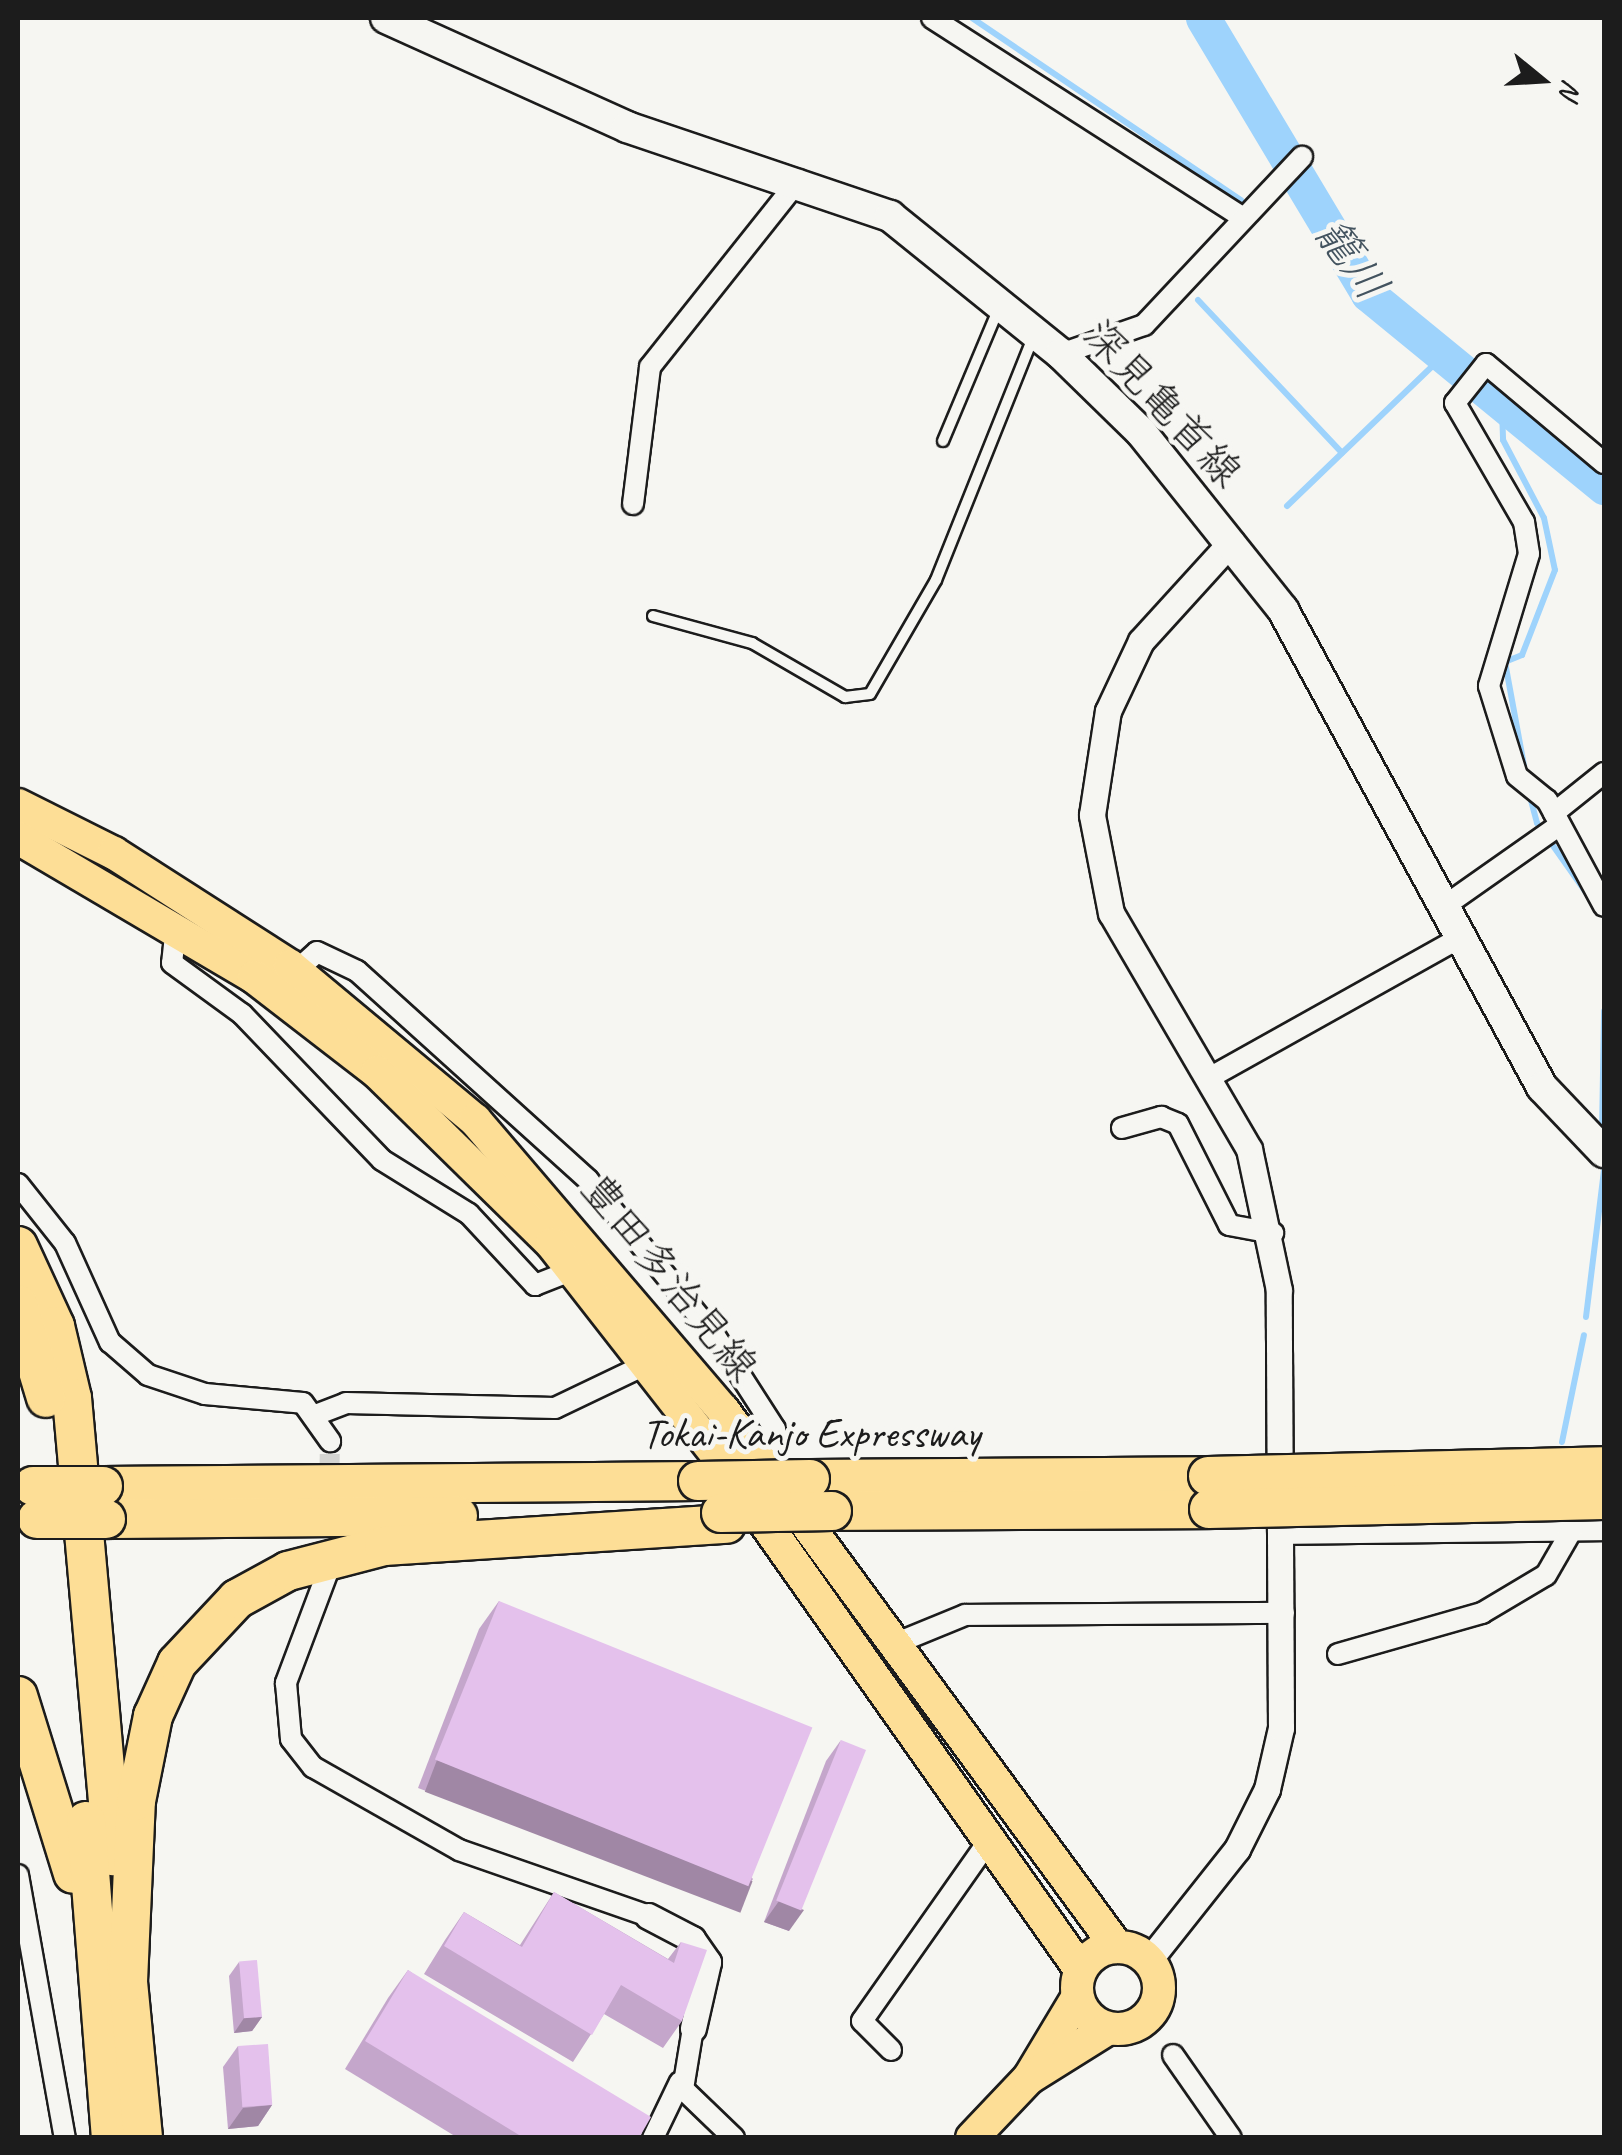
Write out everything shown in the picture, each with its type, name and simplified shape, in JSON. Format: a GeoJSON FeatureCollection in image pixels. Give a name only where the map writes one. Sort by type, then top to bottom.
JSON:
{"type":"FeatureCollection","features":[{"type":"Feature","properties":{"kind":"highway"},"geometry":{"type":"LineString","coordinates":[[18,1246],[54,1326],[72,1398],[113,1983],[111,2138]]}},
{"type":"Feature","properties":{"kind":"highway"},"geometry":{"type":"LineString","coordinates":[[18,1305],[51,1429],[113,1983],[143,2138]]}},
{"type":"Feature","properties":{"kind":"highway","name":"Tokai-Kanjo Expressway"},"geometry":{"type":"LineString","coordinates":[[103,1491],[724,1518],[1604,1466]]}},
{"type":"Feature","properties":{"kind":"highway","name":"Tokai-Kanjo Expressway"},"geometry":{"type":"LineString","coordinates":[[26,1492],[810,1479],[1604,1500]]}},
{"type":"Feature","properties":{"kind":"highway"},"geometry":{"type":"LineString","coordinates":[[113,1983],[136,1801],[153,1716],[177,1663],[237,1599],[288,1571],[384,1546],[724,1518]]}},
{"type":"Feature","properties":{"kind":"highway"},"geometry":{"type":"LineString","coordinates":[[18,1696],[113,1983]]}},
{"type":"Feature","properties":{"kind":"main road","name":"深見亀首線"},"geometry":{"type":"LineString","coordinates":[[386,18],[627,127],[799,180],[890,216],[1061,354],[1231,542],[1314,662],[1552,1102],[1604,1152]]}},
{"type":"Feature","properties":{"kind":"main road","name":"豊田多治見線"},"geometry":{"type":"LineString","coordinates":[[18,805],[114,853],[296,971],[424,1073],[518,1164],[636,1299],[1117,1947]]}},
{"type":"Feature","properties":{"kind":"main road","name":"豊田多治見線"},"geometry":{"type":"LineString","coordinates":[[18,838],[176,926],[377,1072],[573,1270],[648,1364],[990,1840],[1107,2029]]}},
{"type":"Feature","properties":{"kind":"main road"},"geometry":{"type":"LineString","coordinates":[[972,2138],[1029,2078],[1107,2029],[1129,2028],[1152,2012],[1160,1986],[1150,1960],[1117,1947],[1079,1983],[1029,2078]]}},
{"type":"Feature","properties":{"kind":"street"},"geometry":{"type":"LineString","coordinates":[[932,18],[1239,215]]}},
{"type":"Feature","properties":{"kind":"street"},"geometry":{"type":"LineString","coordinates":[[1061,354],[1144,325],[1239,215],[1300,159]]}},
{"type":"Feature","properties":{"kind":"street"},"geometry":{"type":"LineString","coordinates":[[632,504],[650,367],[799,180]]}},
{"type":"Feature","properties":{"kind":"street"},"geometry":{"type":"LineString","coordinates":[[1604,463],[1486,364],[1455,403],[1524,522],[1526,577],[1489,686],[1516,776],[1604,906]]}},
{"type":"Feature","properties":{"kind":"street"},"geometry":{"type":"LineString","coordinates":[[1150,1960],[1237,1849],[1266,1789],[1282,1728],[1284,1534],[1273,1233],[1249,1149],[1112,913],[1092,815],[1108,712],[1141,642],[1231,542]]}},
{"type":"Feature","properties":{"kind":"street"},"geometry":{"type":"LineString","coordinates":[[1446,906],[1604,773]]}},
{"type":"Feature","properties":{"kind":"street"},"geometry":{"type":"LineString","coordinates":[[176,926],[172,962],[242,1014],[382,1160],[469,1214],[535,1284],[573,1270]]}},
{"type":"Feature","properties":{"kind":"street"},"geometry":{"type":"LineString","coordinates":[[1209,1078],[1460,938]]}},
{"type":"Feature","properties":{"kind":"street"},"geometry":{"type":"LineString","coordinates":[[1122,1128],[1162,1117],[1178,1124],[1229,1225],[1273,1233]]}},
{"type":"Feature","properties":{"kind":"street"},"geometry":{"type":"LineString","coordinates":[[18,1184],[66,1242],[110,1342],[148,1376],[205,1394],[292,1399],[318,1414],[330,1442]]}},
{"type":"Feature","properties":{"kind":"street"},"geometry":{"type":"LineString","coordinates":[[318,1414],[346,1403],[555,1408],[648,1364]]}},
{"type":"Feature","properties":{"kind":"street"},"geometry":{"type":"LineString","coordinates":[[1338,1654],[1482,1612],[1546,1575],[1572,1530]]}},
{"type":"Feature","properties":{"kind":"street"},"geometry":{"type":"LineString","coordinates":[[1284,1534],[1604,1530]]}},
{"type":"Feature","properties":{"kind":"street"},"geometry":{"type":"LineString","coordinates":[[328,1571],[286,1683],[291,1739],[313,1768],[459,1850],[648,1916],[692,1939],[708,1962],[680,2082],[653,2138]]}},
{"type":"Feature","properties":{"kind":"street"},"geometry":{"type":"LineString","coordinates":[[892,1645],[965,1615],[1284,1613]]}},
{"type":"Feature","properties":{"kind":"street"},"geometry":{"type":"LineString","coordinates":[[890,2050],[862,2021],[990,1840]]}},
{"type":"Feature","properties":{"kind":"street"},"geometry":{"type":"LineString","coordinates":[[18,1876],[65,2138]]}},
{"type":"Feature","properties":{"kind":"street"},"geometry":{"type":"LineString","coordinates":[[1173,2055],[1231,2138]]}},
{"type":"Feature","properties":{"kind":"street"},"geometry":{"type":"LineString","coordinates":[[680,2082],[734,2138]]}},
{"type":"Feature","properties":{"kind":"lane"},"geometry":{"type":"LineString","coordinates":[[944,441],[1002,303]]}},
{"type":"Feature","properties":{"kind":"lane"},"geometry":{"type":"LineString","coordinates":[[653,616],[752,643],[846,697],[870,694],[936,580],[1035,332]]}},
{"type":"Feature","properties":{"kind":"building"},"geometry":{"type":"Polygon","coordinates":[[[499,1601],[812,1728],[748,1886],[435,1760],[499,1601]]]}},
{"type":"Feature","properties":{"kind":"building"},"geometry":{"type":"Polygon","coordinates":[[[841,1740],[866,1750],[801,1911],[776,1900],[841,1740]]]}},
{"type":"Feature","properties":{"kind":"building"},"geometry":{"type":"Polygon","coordinates":[[[554,1892],[674,1963],[681,1942],[707,1950],[682,2021],[621,1985],[592,2035],[444,1946],[464,1912],[522,1947],[554,1892]]]}},
{"type":"Feature","properties":{"kind":"building"},"geometry":{"type":"Polygon","coordinates":[[[257,1960],[262,2017],[244,2018],[239,1962],[257,1960]]]}},
{"type":"Feature","properties":{"kind":"building"},"geometry":{"type":"Polygon","coordinates":[[[408,1970],[651,2117],[639,2138],[524,2138],[365,2041],[408,1970]]]}},
{"type":"Feature","properties":{"kind":"building"},"geometry":{"type":"Polygon","coordinates":[[[268,2044],[272,2105],[242,2107],[238,2046],[268,2044]]]}},
{"type":"Feature","properties":{"kind":"waterway"},"geometry":{"type":"LineString","coordinates":[[972,18],[1241,200]]}},
{"type":"Feature","properties":{"kind":"waterway","name":"籠川"},"geometry":{"type":"LineString","coordinates":[[1203,18],[1368,294],[1604,487]]}},
{"type":"Feature","properties":{"kind":"waterway"},"geometry":{"type":"LineString","coordinates":[[1198,300],[1342,453]]}},
{"type":"Feature","properties":{"kind":"waterway"},"geometry":{"type":"LineString","coordinates":[[1287,506],[1443,356]]}},
{"type":"Feature","properties":{"kind":"waterway"},"geometry":{"type":"LineString","coordinates":[[1502,409],[1503,440],[1544,518],[1555,570],[1522,655],[1505,662],[1524,766]]}},
{"type":"Feature","properties":{"kind":"waterway"},"geometry":{"type":"LineString","coordinates":[[1529,793],[1537,823],[1590,898]]}},
{"type":"Feature","properties":{"kind":"waterway"},"geometry":{"type":"LineString","coordinates":[[1602,1131],[1604,1011]]}},
{"type":"Feature","properties":{"kind":"waterway"},"geometry":{"type":"LineString","coordinates":[[1586,1317],[1604,1171]]}},
{"type":"Feature","properties":{"kind":"waterway"},"geometry":{"type":"LineString","coordinates":[[1562,1442],[1584,1335]]}},
{"type":"Feature","properties":{"kind":"tunnel"},"geometry":{"type":"LineString","coordinates":[[328,1564],[330,1441]]}}]}
